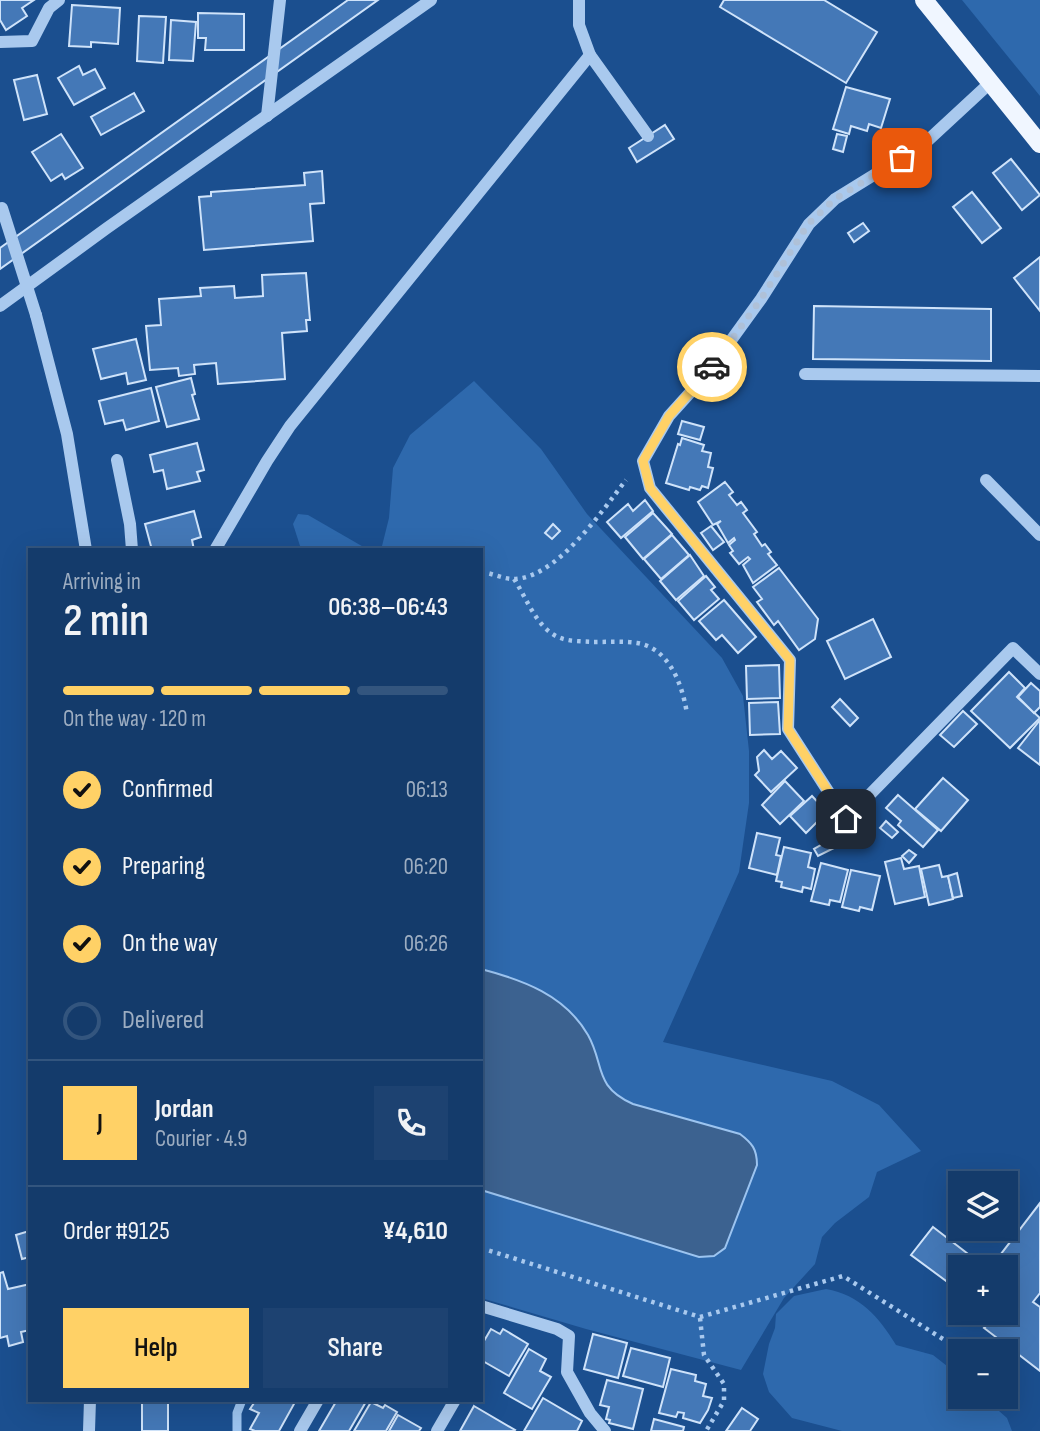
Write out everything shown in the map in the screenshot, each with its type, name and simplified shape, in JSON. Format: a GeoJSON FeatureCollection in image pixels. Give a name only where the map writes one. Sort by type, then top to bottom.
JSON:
{"type":"FeatureCollection","features":[{"type":"Feature","properties":{"kind":"main road"},"geometry":{"type":"LineString","coordinates":[[924,0],[1040,145]]}},
{"type":"Feature","properties":{"kind":"street"},"geometry":{"type":"LineString","coordinates":[[0,42],[32,41],[49,8],[58,0]]}},
{"type":"Feature","properties":{"kind":"street"},"geometry":{"type":"LineString","coordinates":[[267,116],[281,0]]}},
{"type":"Feature","properties":{"kind":"street"},"geometry":{"type":"LineString","coordinates":[[0,306],[431,0]]}},
{"type":"Feature","properties":{"kind":"street"},"geometry":{"type":"LineString","coordinates":[[579,0],[579,25],[590,55],[648,136]]}},
{"type":"Feature","properties":{"kind":"street"},"geometry":{"type":"LineString","coordinates":[[216,548],[290,426],[590,55]]}},
{"type":"Feature","properties":{"kind":"street"},"geometry":{"type":"LineString","coordinates":[[990,82],[924,144],[835,199],[808,224],[761,299],[706,375],[669,416],[643,461],[650,488],[790,660],[788,729],[846,819],[1013,648],[1040,674]]}},
{"type":"Feature","properties":{"kind":"street"},"geometry":{"type":"LineString","coordinates":[[1,205],[36,315],[67,434],[86,548]]}},
{"type":"Feature","properties":{"kind":"street"},"geometry":{"type":"LineString","coordinates":[[805,374],[1040,376]]}},
{"type":"Feature","properties":{"kind":"street"},"geometry":{"type":"LineString","coordinates":[[117,460],[130,524],[132,548]]}},
{"type":"Feature","properties":{"kind":"street"},"geometry":{"type":"LineString","coordinates":[[986,480],[1040,535]]}},
{"type":"Feature","properties":{"kind":"street"},"geometry":{"type":"LineString","coordinates":[[483,1307],[557,1329],[569,1336],[567,1373],[590,1412],[606,1431]]}},
{"type":"Feature","properties":{"kind":"street"},"geometry":{"type":"LineString","coordinates":[[89,1431],[90,1402]]}},
{"type":"Feature","properties":{"kind":"street"},"geometry":{"type":"LineString","coordinates":[[300,1431],[317,1402]]}},
{"type":"Feature","properties":{"kind":"street"},"geometry":{"type":"LineString","coordinates":[[437,1431],[454,1402]]}},
{"type":"Feature","properties":{"kind":"path"},"geometry":{"type":"LineString","coordinates":[[483,572],[514,579],[553,565],[578,540],[643,461]]}},
{"type":"Feature","properties":{"kind":"path"},"geometry":{"type":"LineString","coordinates":[[514,579],[535,615],[554,636],[572,641],[639,643],[655,650],[670,665],[684,691],[687,714]]}},
{"type":"Feature","properties":{"kind":"path"},"geometry":{"type":"LineString","coordinates":[[483,1249],[700,1317],[843,1276],[948,1342]]}},
{"type":"Feature","properties":{"kind":"path"},"geometry":{"type":"LineString","coordinates":[[700,1317],[704,1355],[724,1384],[724,1401],[706,1431]]}},
{"type":"Feature","properties":{"kind":"shaded area"},"geometry":{"type":"Polygon","coordinates":[[[962,0],[1040,0],[1040,96],[962,0]]]}},
{"type":"Feature","properties":{"kind":"shaded area"},"geometry":{"type":"Polygon","coordinates":[[[474,381],[541,449],[587,514],[722,658],[743,696],[749,751],[749,803],[739,872],[663,1042],[832,1081],[879,1105],[921,1151],[877,1172],[869,1197],[835,1223],[822,1237],[815,1264],[784,1298],[741,1370],[483,1299],[483,548],[382,548],[389,518],[393,468],[410,435],[474,381]]]}},
{"type":"Feature","properties":{"kind":"shaded area"},"geometry":{"type":"Polygon","coordinates":[[[298,514],[308,515],[365,548],[301,548],[293,524],[298,514]]]}},
{"type":"Feature","properties":{"kind":"shaded area"},"geometry":{"type":"Polygon","coordinates":[[[483,970],[542,991],[567,1009],[588,1035],[606,1082],[620,1097],[633,1104],[740,1134],[751,1144],[757,1165],[725,1248],[714,1256],[699,1257],[483,1191],[483,970]]]}},
{"type":"Feature","properties":{"kind":"shaded area"},"geometry":{"type":"Polygon","coordinates":[[[826,1289],[859,1302],[883,1325],[896,1345],[933,1355],[948,1367],[948,1409],[997,1409],[1007,1418],[1012,1431],[842,1431],[792,1418],[769,1392],[763,1374],[776,1314],[794,1296],[826,1289]]]}},
{"type":"Feature","properties":{"kind":"building"},"geometry":{"type":"Polygon","coordinates":[[[0,0],[34,0],[22,8],[27,16],[6,30],[0,20],[0,0]]]}},
{"type":"Feature","properties":{"kind":"building"},"geometry":{"type":"Polygon","coordinates":[[[348,0],[378,0],[0,269],[0,248],[348,0]]]}},
{"type":"Feature","properties":{"kind":"building"},"geometry":{"type":"Polygon","coordinates":[[[724,0],[824,0],[877,32],[846,83],[720,7],[724,0]]]}},
{"type":"Feature","properties":{"kind":"building"},"geometry":{"type":"Polygon","coordinates":[[[72,5],[120,8],[118,44],[91,42],[91,47],[69,46],[72,5]]]}},
{"type":"Feature","properties":{"kind":"building"},"geometry":{"type":"Polygon","coordinates":[[[198,13],[244,14],[244,50],[205,50],[206,38],[198,38],[198,13]]]}},
{"type":"Feature","properties":{"kind":"building"},"geometry":{"type":"Polygon","coordinates":[[[139,16],[166,17],[163,63],[137,61],[139,16]]]}},
{"type":"Feature","properties":{"kind":"building"},"geometry":{"type":"Polygon","coordinates":[[[171,20],[196,22],[193,61],[169,60],[171,20]]]}},
{"type":"Feature","properties":{"kind":"building"},"geometry":{"type":"Polygon","coordinates":[[[79,66],[83,75],[95,69],[105,88],[74,105],[58,78],[79,66]]]}},
{"type":"Feature","properties":{"kind":"building"},"geometry":{"type":"Polygon","coordinates":[[[37,75],[47,114],[24,120],[14,80],[37,75]]]}},
{"type":"Feature","properties":{"kind":"building"},"geometry":{"type":"Polygon","coordinates":[[[846,87],[890,99],[881,128],[869,124],[867,131],[851,126],[849,134],[833,129],[846,87]]]}},
{"type":"Feature","properties":{"kind":"building"},"geometry":{"type":"Polygon","coordinates":[[[134,93],[144,111],[101,135],[91,117],[134,93]]]}},
{"type":"Feature","properties":{"kind":"building"},"geometry":{"type":"Polygon","coordinates":[[[665,125],[674,139],[637,162],[629,148],[665,125]]]}},
{"type":"Feature","properties":{"kind":"building"},"geometry":{"type":"Polygon","coordinates":[[[61,134],[83,168],[65,179],[62,174],[51,181],[32,152],[61,134]]]}},
{"type":"Feature","properties":{"kind":"building"},"geometry":{"type":"Polygon","coordinates":[[[837,134],[847,136],[843,152],[833,149],[837,134]]]}},
{"type":"Feature","properties":{"kind":"building"},"geometry":{"type":"Polygon","coordinates":[[[1011,159],[1040,195],[1022,210],[993,173],[1011,159]]]}},
{"type":"Feature","properties":{"kind":"building"},"geometry":{"type":"Polygon","coordinates":[[[322,171],[324,203],[310,204],[313,241],[204,250],[199,197],[211,196],[211,192],[305,185],[304,173],[322,171]]]}},
{"type":"Feature","properties":{"kind":"building"},"geometry":{"type":"Polygon","coordinates":[[[972,192],[1001,228],[982,243],[953,207],[972,192]]]}},
{"type":"Feature","properties":{"kind":"building"},"geometry":{"type":"Polygon","coordinates":[[[863,223],[869,231],[854,242],[848,233],[863,223]]]}},
{"type":"Feature","properties":{"kind":"building"},"geometry":{"type":"Polygon","coordinates":[[[1040,257],[1040,311],[1014,278],[1040,257]]]}},
{"type":"Feature","properties":{"kind":"building"},"geometry":{"type":"Polygon","coordinates":[[[306,273],[310,320],[306,320],[307,331],[282,333],[285,379],[218,384],[216,363],[194,365],[195,374],[179,376],[178,368],[150,370],[146,326],[161,325],[159,299],[201,296],[200,288],[234,286],[235,298],[263,296],[262,275],[306,273]]]}},
{"type":"Feature","properties":{"kind":"building"},"geometry":{"type":"Polygon","coordinates":[[[814,306],[991,309],[991,361],[813,359],[814,306]]]}},
{"type":"Feature","properties":{"kind":"building"},"geometry":{"type":"Polygon","coordinates":[[[136,339],[146,380],[128,384],[126,373],[101,379],[93,349],[136,339]]]}},
{"type":"Feature","properties":{"kind":"building"},"geometry":{"type":"Polygon","coordinates":[[[191,378],[195,394],[192,395],[199,419],[167,427],[156,387],[191,378]]]}},
{"type":"Feature","properties":{"kind":"building"},"geometry":{"type":"Polygon","coordinates":[[[151,388],[159,421],[126,430],[123,420],[105,424],[99,401],[151,388]]]}},
{"type":"Feature","properties":{"kind":"building"},"geometry":{"type":"Polygon","coordinates":[[[682,421],[704,427],[700,440],[678,434],[682,421]]]}},
{"type":"Feature","properties":{"kind":"building"},"geometry":{"type":"Polygon","coordinates":[[[682,438],[704,445],[702,451],[711,453],[708,467],[713,468],[708,488],[702,486],[700,490],[690,487],[689,490],[666,483],[682,438]]]}},
{"type":"Feature","properties":{"kind":"building"},"geometry":{"type":"Polygon","coordinates":[[[197,443],[204,470],[197,472],[200,481],[167,489],[163,470],[154,472],[150,455],[197,443]]]}},
{"type":"Feature","properties":{"kind":"building"},"geometry":{"type":"Polygon","coordinates":[[[725,482],[733,492],[729,495],[737,505],[741,502],[747,510],[743,513],[757,532],[754,534],[762,546],[765,544],[771,552],[768,554],[777,565],[753,583],[743,565],[750,559],[748,557],[739,564],[730,553],[733,551],[729,545],[734,538],[728,543],[717,524],[721,521],[713,525],[698,502],[725,482]]]}},
{"type":"Feature","properties":{"kind":"building"},"geometry":{"type":"Polygon","coordinates":[[[645,500],[653,511],[621,538],[607,522],[628,504],[633,511],[645,500]]]}},
{"type":"Feature","properties":{"kind":"building"},"geometry":{"type":"Polygon","coordinates":[[[194,511],[201,537],[192,540],[194,548],[151,548],[145,524],[194,511]]]}},
{"type":"Feature","properties":{"kind":"building"},"geometry":{"type":"Polygon","coordinates":[[[653,513],[672,534],[643,559],[625,537],[653,513]]]}},
{"type":"Feature","properties":{"kind":"building"},"geometry":{"type":"Polygon","coordinates":[[[553,524],[560,531],[552,539],[545,533],[553,524]]]}},
{"type":"Feature","properties":{"kind":"building"},"geometry":{"type":"Polygon","coordinates":[[[711,526],[724,542],[713,550],[701,533],[711,526]]]}},
{"type":"Feature","properties":{"kind":"building"},"geometry":{"type":"Polygon","coordinates":[[[672,535],[689,555],[661,579],[644,559],[672,535]]]}},
{"type":"Feature","properties":{"kind":"building"},"geometry":{"type":"Polygon","coordinates":[[[690,555],[704,576],[676,600],[660,581],[690,555]]]}},
{"type":"Feature","properties":{"kind":"building"},"geometry":{"type":"Polygon","coordinates":[[[779,568],[818,619],[815,639],[799,650],[778,621],[774,625],[757,602],[762,599],[753,587],[779,568]]]}},
{"type":"Feature","properties":{"kind":"building"},"geometry":{"type":"Polygon","coordinates":[[[706,576],[715,587],[711,590],[719,599],[694,620],[678,601],[706,576]]]}},
{"type":"Feature","properties":{"kind":"building"},"geometry":{"type":"Polygon","coordinates":[[[724,600],[756,637],[738,653],[722,635],[716,640],[699,621],[724,600]]]}},
{"type":"Feature","properties":{"kind":"building"},"geometry":{"type":"Polygon","coordinates":[[[873,619],[891,657],[845,679],[827,641],[873,619]]]}},
{"type":"Feature","properties":{"kind":"building"},"geometry":{"type":"Polygon","coordinates":[[[779,665],[780,698],[747,699],[746,666],[779,665]]]}},
{"type":"Feature","properties":{"kind":"building"},"geometry":{"type":"Polygon","coordinates":[[[1009,672],[1025,688],[1017,697],[1040,718],[1010,748],[971,711],[1009,672]]]}},
{"type":"Feature","properties":{"kind":"building"},"geometry":{"type":"Polygon","coordinates":[[[1031,683],[1040,691],[1040,707],[1034,713],[1018,697],[1031,683]]]}},
{"type":"Feature","properties":{"kind":"building"},"geometry":{"type":"Polygon","coordinates":[[[840,699],[858,718],[850,726],[832,707],[840,699]]]}},
{"type":"Feature","properties":{"kind":"building"},"geometry":{"type":"Polygon","coordinates":[[[778,702],[780,734],[750,735],[749,703],[778,702]]]}},
{"type":"Feature","properties":{"kind":"building"},"geometry":{"type":"Polygon","coordinates":[[[963,711],[977,724],[954,747],[940,735],[963,711]]]}},
{"type":"Feature","properties":{"kind":"building"},"geometry":{"type":"Polygon","coordinates":[[[1040,720],[1040,765],[1018,748],[1040,720]]]}},
{"type":"Feature","properties":{"kind":"building"},"geometry":{"type":"Polygon","coordinates":[[[764,750],[772,759],[781,751],[797,768],[771,792],[755,775],[759,771],[757,757],[764,750]]]}},
{"type":"Feature","properties":{"kind":"building"},"geometry":{"type":"Polygon","coordinates":[[[943,778],[968,800],[941,831],[915,809],[943,778]]]}},
{"type":"Feature","properties":{"kind":"building"},"geometry":{"type":"Polygon","coordinates":[[[785,781],[804,801],[780,824],[762,805],[785,781]]]}},
{"type":"Feature","properties":{"kind":"building"},"geometry":{"type":"Polygon","coordinates":[[[898,795],[938,830],[923,847],[898,825],[901,821],[886,808],[898,795]]]}},
{"type":"Feature","properties":{"kind":"building"},"geometry":{"type":"Polygon","coordinates":[[[812,796],[827,812],[806,833],[790,816],[812,796]]]}},
{"type":"Feature","properties":{"kind":"building"},"geometry":{"type":"Polygon","coordinates":[[[886,821],[898,832],[892,838],[880,828],[886,821]]]}},
{"type":"Feature","properties":{"kind":"building"},"geometry":{"type":"Polygon","coordinates":[[[757,833],[780,838],[776,855],[781,856],[777,875],[749,868],[757,833]]]}},
{"type":"Feature","properties":{"kind":"building"},"geometry":{"type":"Polygon","coordinates":[[[830,840],[834,848],[818,856],[814,849],[830,840]]]}},
{"type":"Feature","properties":{"kind":"building"},"geometry":{"type":"Polygon","coordinates":[[[784,847],[811,853],[808,867],[815,869],[811,889],[803,887],[802,892],[781,887],[782,882],[776,881],[784,847]]]}},
{"type":"Feature","properties":{"kind":"building"},"geometry":{"type":"Polygon","coordinates":[[[909,850],[916,855],[909,863],[902,856],[909,850]]]}},
{"type":"Feature","properties":{"kind":"building"},"geometry":{"type":"Polygon","coordinates":[[[901,858],[904,869],[919,866],[925,897],[895,904],[885,862],[901,858]]]}},
{"type":"Feature","properties":{"kind":"building"},"geometry":{"type":"Polygon","coordinates":[[[821,863],[848,870],[840,902],[830,900],[829,905],[811,901],[821,863]]]}},
{"type":"Feature","properties":{"kind":"building"},"geometry":{"type":"Polygon","coordinates":[[[939,865],[942,877],[948,876],[953,899],[929,905],[921,869],[939,865]]]}},
{"type":"Feature","properties":{"kind":"building"},"geometry":{"type":"Polygon","coordinates":[[[851,870],[880,876],[872,910],[860,907],[859,911],[842,907],[851,870]]]}},
{"type":"Feature","properties":{"kind":"building"},"geometry":{"type":"Polygon","coordinates":[[[957,873],[962,896],[953,898],[948,876],[957,873]]]}},
{"type":"Feature","properties":{"kind":"building"},"geometry":{"type":"Polygon","coordinates":[[[1040,1203],[1040,1293],[1033,1302],[1040,1307],[1040,1371],[1018,1354],[1018,1339],[998,1339],[984,1328],[987,1325],[1018,1325],[1018,1255],[1000,1255],[1011,1241],[1018,1241],[1018,1232],[1040,1203]]]}},
{"type":"Feature","properties":{"kind":"building"},"geometry":{"type":"Polygon","coordinates":[[[933,1227],[969,1255],[948,1255],[948,1282],[911,1255],[933,1227]]]}},
{"type":"Feature","properties":{"kind":"building"},"geometry":{"type":"Polygon","coordinates":[[[28,1231],[28,1258],[22,1259],[16,1235],[28,1231]]]}},
{"type":"Feature","properties":{"kind":"building"},"geometry":{"type":"Polygon","coordinates":[[[3,1272],[8,1289],[28,1284],[28,1330],[21,1332],[23,1342],[9,1346],[7,1336],[0,1338],[0,1273],[3,1272]]]}},
{"type":"Feature","properties":{"kind":"building"},"geometry":{"type":"Polygon","coordinates":[[[491,1329],[500,1334],[503,1329],[528,1344],[509,1376],[483,1361],[483,1343],[491,1329]]]}},
{"type":"Feature","properties":{"kind":"building"},"geometry":{"type":"Polygon","coordinates":[[[593,1334],[627,1343],[618,1378],[584,1369],[593,1334]]]}},
{"type":"Feature","properties":{"kind":"building"},"geometry":{"type":"Polygon","coordinates":[[[631,1348],[670,1358],[663,1387],[623,1376],[631,1348]]]}},
{"type":"Feature","properties":{"kind":"building"},"geometry":{"type":"Polygon","coordinates":[[[529,1349],[546,1359],[540,1371],[551,1377],[532,1409],[504,1393],[529,1349]]]}},
{"type":"Feature","properties":{"kind":"building"},"geometry":{"type":"Polygon","coordinates":[[[671,1369],[696,1375],[695,1381],[706,1384],[703,1396],[712,1398],[700,1423],[683,1418],[684,1413],[678,1412],[676,1417],[659,1413],[671,1369]]]}},
{"type":"Feature","properties":{"kind":"building"},"geometry":{"type":"Polygon","coordinates":[[[607,1380],[643,1389],[633,1429],[609,1423],[610,1420],[606,1419],[609,1407],[600,1405],[607,1380]]]}},
{"type":"Feature","properties":{"kind":"building"},"geometry":{"type":"Polygon","coordinates":[[[543,1398],[582,1421],[577,1431],[524,1431],[543,1398]]]}},
{"type":"Feature","properties":{"kind":"building"},"geometry":{"type":"Polygon","coordinates":[[[142,1402],[168,1402],[168,1431],[142,1431],[142,1402]]]}},
{"type":"Feature","properties":{"kind":"building"},"geometry":{"type":"Polygon","coordinates":[[[255,1402],[294,1404],[279,1431],[250,1429],[259,1413],[250,1409],[255,1402]]]}},
{"type":"Feature","properties":{"kind":"building"},"geometry":{"type":"Polygon","coordinates":[[[336,1402],[366,1402],[349,1431],[319,1431],[336,1402]]]}},
{"type":"Feature","properties":{"kind":"building"},"geometry":{"type":"Polygon","coordinates":[[[371,1402],[383,1408],[385,1405],[397,1412],[386,1431],[354,1431],[371,1402]]]}},
{"type":"Feature","properties":{"kind":"building"},"geometry":{"type":"Polygon","coordinates":[[[474,1406],[515,1430],[460,1431],[474,1406]]]}},
{"type":"Feature","properties":{"kind":"building"},"geometry":{"type":"Polygon","coordinates":[[[742,1408],[758,1419],[750,1431],[726,1431],[742,1408]]]}},
{"type":"Feature","properties":{"kind":"building"},"geometry":{"type":"Polygon","coordinates":[[[398,1415],[421,1428],[419,1431],[389,1431],[398,1415]]]}},
{"type":"Feature","properties":{"kind":"building"},"geometry":{"type":"Polygon","coordinates":[[[654,1419],[684,1427],[683,1431],[651,1431],[654,1419]]]}},
{"type":"Feature","properties":{"kind":"waterway"},"geometry":{"type":"LineString","coordinates":[[237,1431],[237,1413],[241,1402]]}},
{"type":"Feature","properties":{"kind":"way so far"},"geometry":{"type":"LineString","coordinates":[[712,367],[761,299],[808,224],[835,199],[902,158]]}},
{"type":"Feature","properties":{"kind":"route"},"geometry":{"type":"LineString","coordinates":[[712,367],[669,416],[643,461],[650,488],[790,660],[788,729],[846,819]]}}]}
